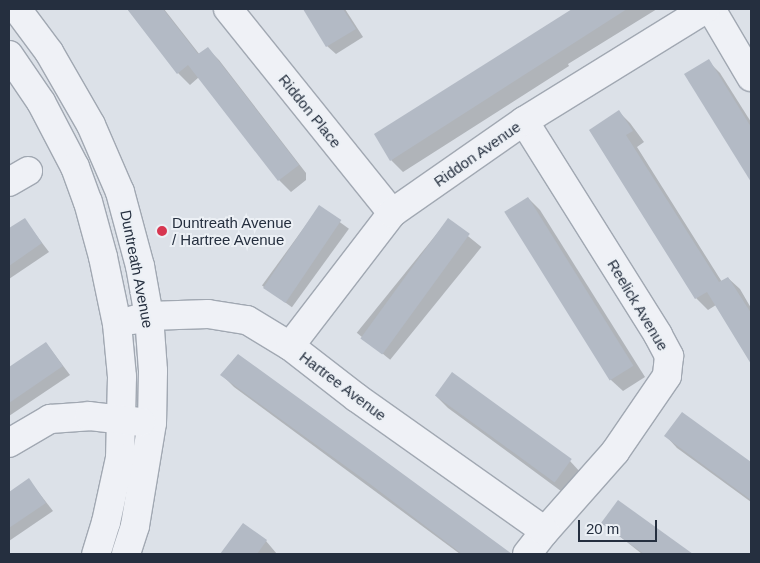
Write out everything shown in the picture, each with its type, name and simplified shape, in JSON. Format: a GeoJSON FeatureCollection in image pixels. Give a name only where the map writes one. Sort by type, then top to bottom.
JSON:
{"type":"FeatureCollection","features":[{"type":"Feature","properties":{"kind":"street","name":"Duntreath Avenue"},"geometry":{"type":"LineString","coordinates":[[17,9],[49,52],[70,87],[108,163],[129,220],[149,316],[153,371],[152,423],[135,526],[126,554]]}},
{"type":"Feature","properties":{"kind":"street","name":"Riddon Place"},"geometry":{"type":"LineString","coordinates":[[228,9],[392,214]]}},
{"type":"Feature","properties":{"kind":"street","name":"Riddon Avenue"},"geometry":{"type":"LineString","coordinates":[[290,346],[392,214],[524,121],[705,9]]}},
{"type":"Feature","properties":{"kind":"street"},"geometry":{"type":"LineString","coordinates":[[711,9],[751,77]]}},
{"type":"Feature","properties":{"kind":"street","name":"Duntreath Avenue"},"geometry":{"type":"LineString","coordinates":[[9,55],[41,102],[75,167],[88,202],[104,257],[117,324],[122,377],[120,458],[106,522],[96,554]]}},
{"type":"Feature","properties":{"kind":"street","name":"Reelick Avenue"},"geometry":{"type":"LineString","coordinates":[[524,121],[658,335],[669,356],[666,376],[615,452],[545,530],[527,554]]}},
{"type":"Feature","properties":{"kind":"street","name":"Hartree Avenue"},"geometry":{"type":"LineString","coordinates":[[117,324],[149,316],[208,314],[247,320],[290,346],[357,398],[545,530]]}},
{"type":"Feature","properties":{"kind":"street"},"geometry":{"type":"LineString","coordinates":[[9,444],[50,419],[89,416],[152,423]]}},
{"type":"Feature","properties":{"kind":"building"},"geometry":{"type":"Polygon","coordinates":[[[127,9],[163,9],[198,54],[208,47],[299,165],[278,181],[188,65],[177,74],[127,9]]]}},
{"type":"Feature","properties":{"kind":"building"},"geometry":{"type":"Polygon","coordinates":[[[303,9],[343,9],[356,29],[326,47],[303,9]]]}},
{"type":"Feature","properties":{"kind":"building"},"geometry":{"type":"Polygon","coordinates":[[[572,9],[627,9],[390,161],[374,134],[572,9]]]}},
{"type":"Feature","properties":{"kind":"building"},"geometry":{"type":"Polygon","coordinates":[[[709,59],[751,127],[751,182],[684,74],[709,59]]]}},
{"type":"Feature","properties":{"kind":"building"},"geometry":{"type":"Polygon","coordinates":[[[619,110],[633,131],[626,135],[719,282],[728,277],[751,313],[751,364],[707,292],[695,299],[589,130],[619,110]]]}},
{"type":"Feature","properties":{"kind":"building"},"geometry":{"type":"Polygon","coordinates":[[[528,197],[633,366],[610,381],[504,212],[528,197]]]}},
{"type":"Feature","properties":{"kind":"building"},"geometry":{"type":"Polygon","coordinates":[[[319,205],[341,220],[285,303],[263,288],[319,205]]]}},
{"type":"Feature","properties":{"kind":"building"},"geometry":{"type":"Polygon","coordinates":[[[25,218],[42,243],[9,266],[9,228],[25,218]]]}},
{"type":"Feature","properties":{"kind":"building"},"geometry":{"type":"Polygon","coordinates":[[[448,218],[470,234],[382,354],[360,339],[448,218]]]}},
{"type":"Feature","properties":{"kind":"building"},"geometry":{"type":"Polygon","coordinates":[[[46,342],[63,366],[9,403],[9,367],[46,342]]]}},
{"type":"Feature","properties":{"kind":"building"},"geometry":{"type":"Polygon","coordinates":[[[238,354],[512,554],[462,554],[370,484],[220,375],[238,354]]]}},
{"type":"Feature","properties":{"kind":"building"},"geometry":{"type":"Polygon","coordinates":[[[452,372],[572,459],[555,482],[435,395],[452,372]]]}},
{"type":"Feature","properties":{"kind":"building"},"geometry":{"type":"Polygon","coordinates":[[[682,412],[751,462],[751,500],[664,436],[682,412]]]}},
{"type":"Feature","properties":{"kind":"building"},"geometry":{"type":"Polygon","coordinates":[[[29,478],[46,503],[9,528],[9,492],[29,478]]]}},
{"type":"Feature","properties":{"kind":"building"},"geometry":{"type":"Polygon","coordinates":[[[618,500],[693,554],[644,554],[601,523],[618,500]]]}},
{"type":"Feature","properties":{"kind":"building"},"geometry":{"type":"Polygon","coordinates":[[[243,523],[267,540],[257,554],[220,554],[243,523]]]}},
{"type":"Feature","properties":{"kind":"place","name":"Duntreath Avenue / Hartree Avenue"},"geometry":{"type":"Point","coordinates":[162,231]}}]}
